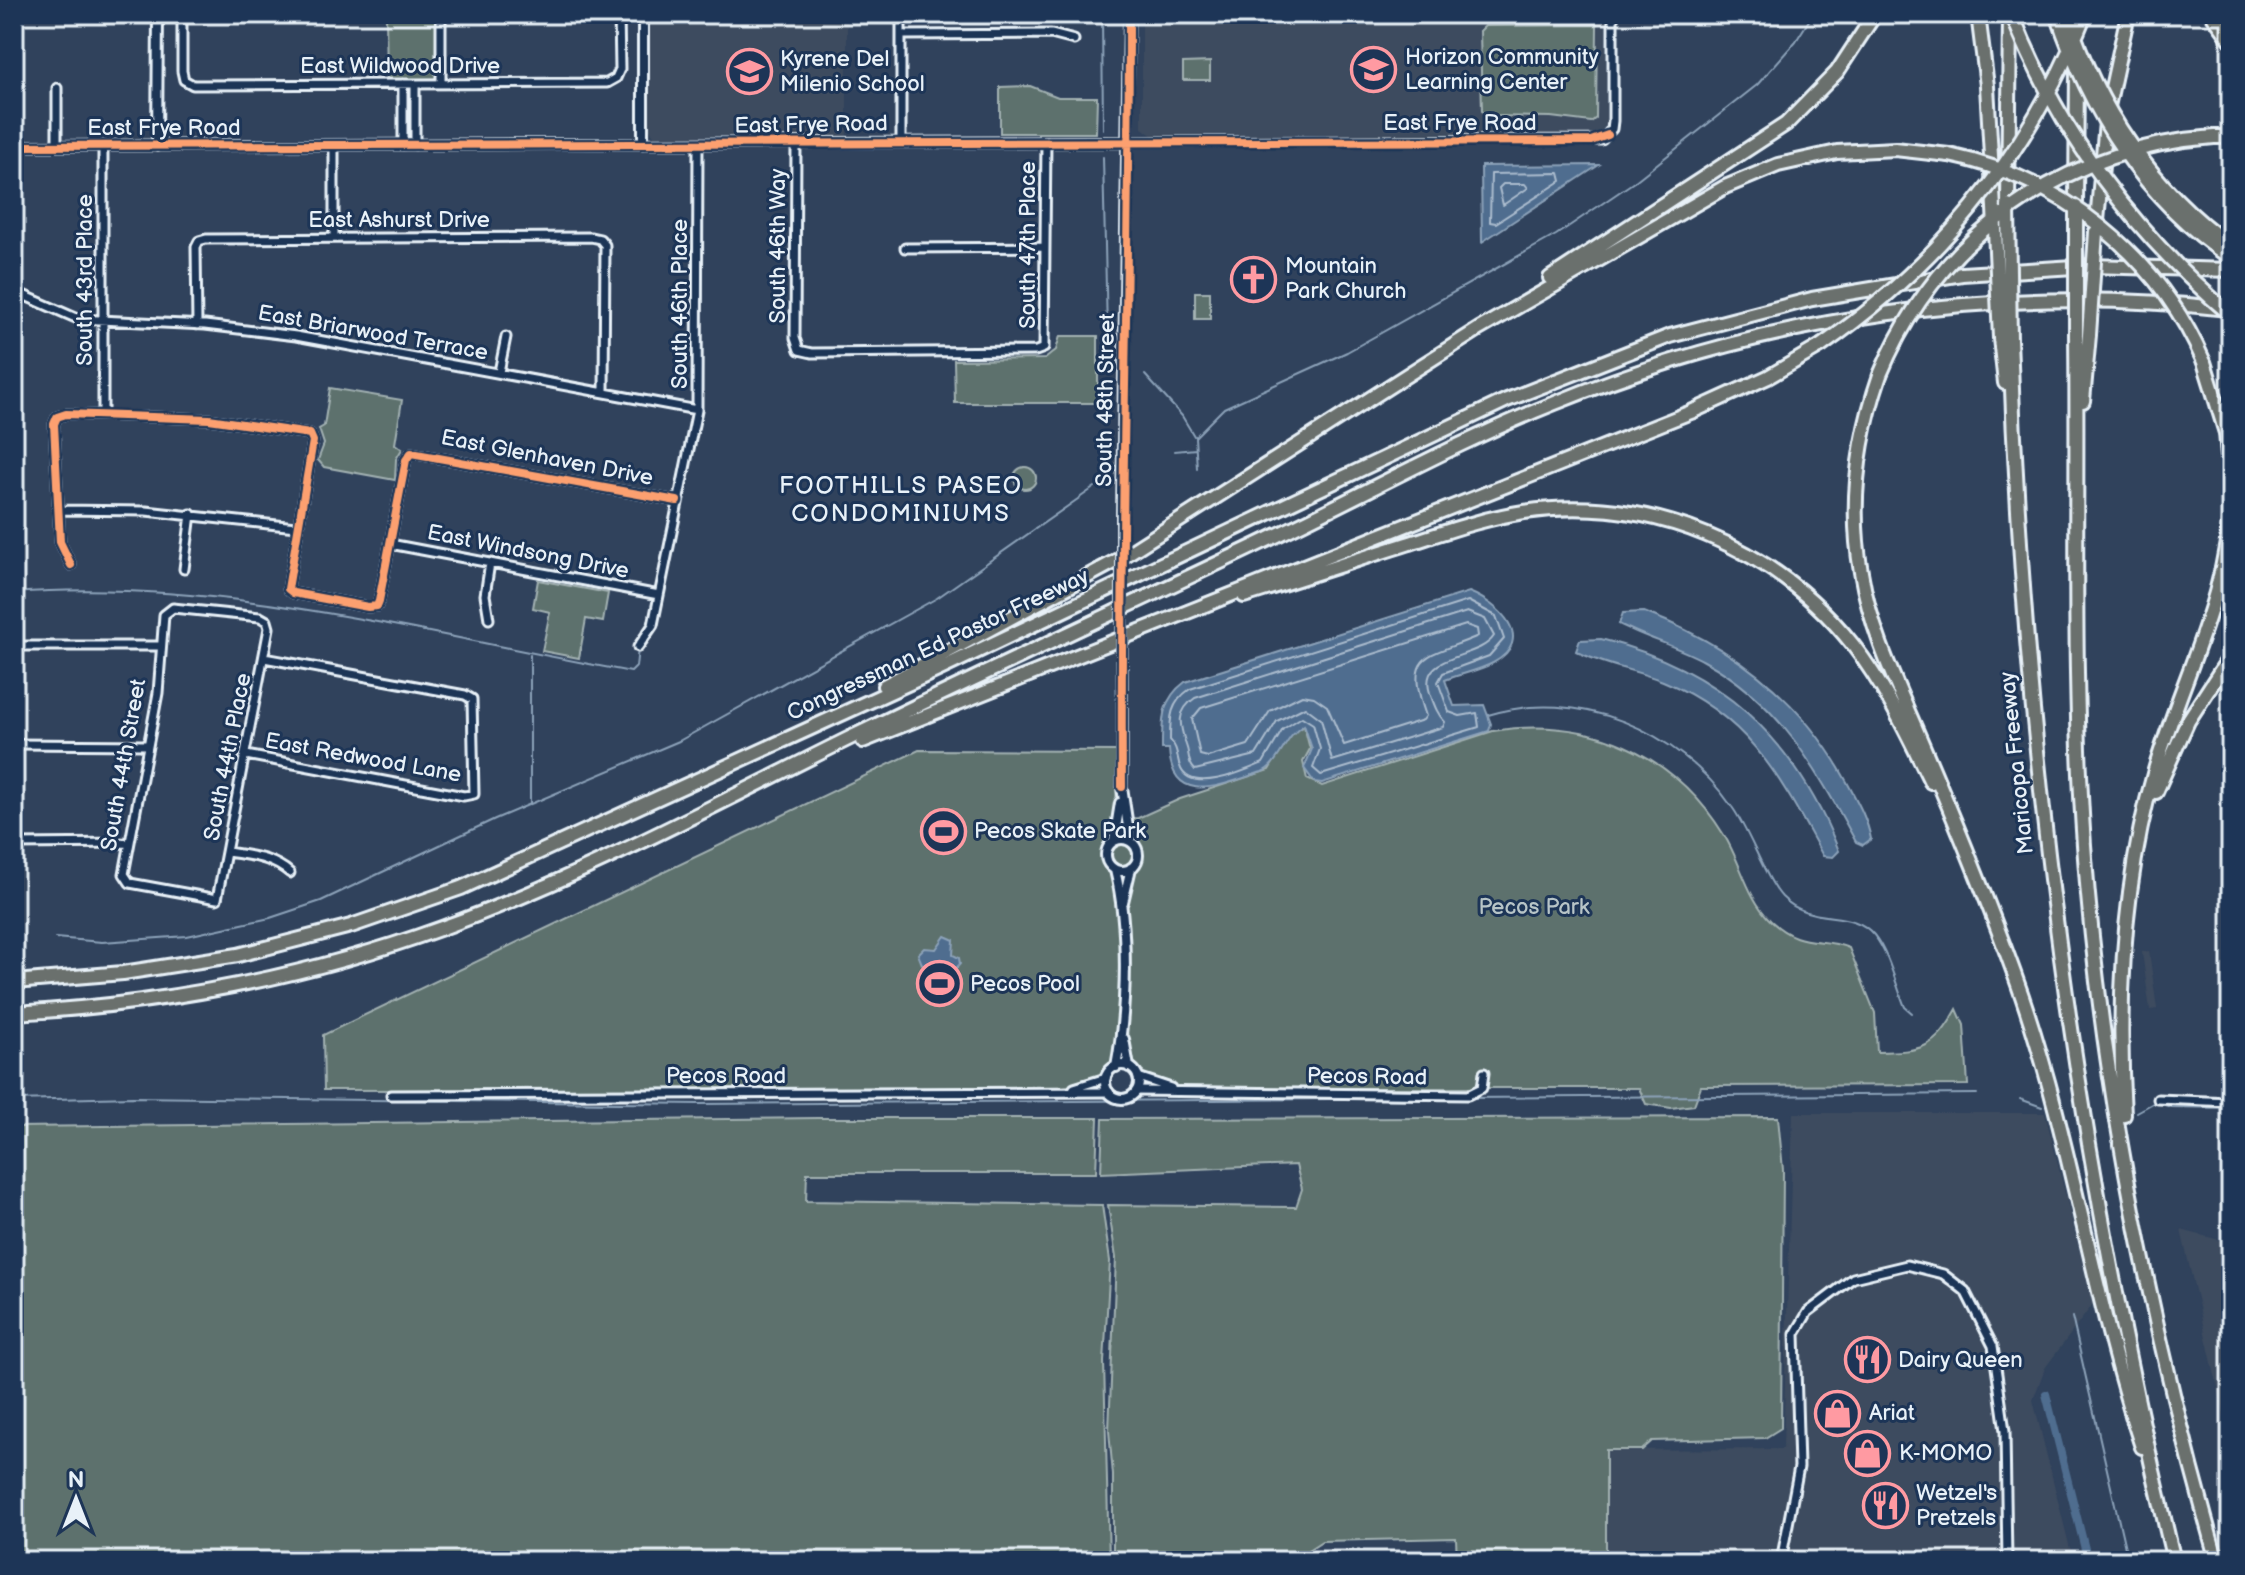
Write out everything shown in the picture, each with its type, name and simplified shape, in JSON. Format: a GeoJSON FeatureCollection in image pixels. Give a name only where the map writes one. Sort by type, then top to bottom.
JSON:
{"type":"FeatureCollection","features":[{"type":"Feature","properties":{"kind":"highway"},"geometry":{"type":"LineString","coordinates":[[1479,329],[1518,298],[1786,124],[1837,72],[1875,14]]}},
{"type":"Feature","properties":{"kind":"highway"},"geometry":{"type":"LineString","coordinates":[[1978,14],[1987,86],[2005,338]]}},
{"type":"Feature","properties":{"kind":"highway"},"geometry":{"type":"LineString","coordinates":[[2011,14],[2050,95],[2110,188],[2175,264],[2231,312]]}},
{"type":"Feature","properties":{"kind":"highway","name":"Maricopa Freeway"},"geometry":{"type":"LineString","coordinates":[[2011,14],[2005,338],[2032,719],[2064,994],[2099,1212],[2159,1499]]}},
{"type":"Feature","properties":{"kind":"highway"},"geometry":{"type":"LineString","coordinates":[[2057,14],[2089,93],[2128,159],[2180,218],[2231,258]]}},
{"type":"Feature","properties":{"kind":"highway"},"geometry":{"type":"LineString","coordinates":[[2067,14],[2097,87],[2129,143],[2176,200],[2231,246]]}},
{"type":"Feature","properties":{"kind":"highway"},"geometry":{"type":"LineString","coordinates":[[2077,14],[2076,207],[2082,335],[2077,468],[2077,672],[2084,847],[2102,1022],[2127,1166],[2171,1380],[2217,1561]]}},
{"type":"Feature","properties":{"kind":"highway"},"geometry":{"type":"LineString","coordinates":[[782,773],[1691,412],[1768,377],[1821,346],[1906,281],[1979,202],[2036,119],[2085,14]]}},
{"type":"Feature","properties":{"kind":"highway"},"geometry":{"type":"LineString","coordinates":[[2082,335],[2096,232],[2107,111],[2128,14]]}},
{"type":"Feature","properties":{"kind":"highway"},"geometry":{"type":"LineString","coordinates":[[2212,14],[2231,40]]}},
{"type":"Feature","properties":{"kind":"highway"},"geometry":{"type":"LineString","coordinates":[[2174,1561],[2159,1499],[2131,1414],[2035,1037],[1981,886],[1880,643],[1861,574],[1856,528],[1857,482],[1866,421],[1880,375],[1909,316],[1938,275],[1973,237],[2019,201],[2073,171],[2113,155],[2164,143],[2231,137]]}},
{"type":"Feature","properties":{"kind":"highway"},"geometry":{"type":"LineString","coordinates":[[767,746],[1089,577],[1479,329],[1687,208],[1764,170],[1807,158],[1852,150],[1911,150],[1949,155],[2024,179],[2098,223],[2156,281],[2180,315],[2204,362],[2226,433],[2231,493],[2228,543],[2218,592],[2156,766],[2137,856],[2125,941],[2122,1002],[2127,1166]]}},
{"type":"Feature","properties":{"kind":"highway","name":"Congressman Ed Pastor Freeway"},"geometry":{"type":"LineString","coordinates":[[14,980],[65,979],[152,970],[238,955],[379,917],[515,866],[1507,400],[1588,366],[1698,327],[1812,299],[1928,278],[2054,267],[2231,270]]}},
{"type":"Feature","properties":{"kind":"highway","name":"Congressman Ed Pastor Freeway"},"geometry":{"type":"LineString","coordinates":[[14,1013],[191,994],[278,977],[364,954],[530,892],[1472,440],[1607,382],[1705,351],[1805,326],[1921,309],[2038,301],[2141,302],[2231,312]]}},
{"type":"Feature","properties":{"kind":"highway"},"geometry":{"type":"LineString","coordinates":[[1165,621],[1508,515],[1592,509],[1637,514],[1681,525],[1737,548],[1775,572],[1811,600],[1852,644],[1903,727],[1981,886]]}},
{"type":"Feature","properties":{"kind":"highway"},"geometry":{"type":"LineString","coordinates":[[2137,856],[2154,797],[2177,742],[2231,655]]}},
{"type":"Feature","properties":{"kind":"street"},"geometry":{"type":"LineString","coordinates":[[157,146],[158,14]]}},
{"type":"Feature","properties":{"kind":"street","name":"East Wildwood Drive"},"geometry":{"type":"LineString","coordinates":[[182,14],[184,80],[193,85],[607,83],[616,78],[620,69],[619,14]]}},
{"type":"Feature","properties":{"kind":"street"},"geometry":{"type":"LineString","coordinates":[[441,14],[441,84]]}},
{"type":"Feature","properties":{"kind":"street"},"geometry":{"type":"LineString","coordinates":[[643,14],[643,144]]}},
{"type":"Feature","properties":{"kind":"street"},"geometry":{"type":"LineString","coordinates":[[901,14],[901,142]]}},
{"type":"Feature","properties":{"kind":"street","name":"South 48th Street"},"geometry":{"type":"LineString","coordinates":[[1129,14],[1122,517],[1122,787],[1130,840]]}},
{"type":"Feature","properties":{"kind":"street","name":"East Frye Road"},"geometry":{"type":"LineString","coordinates":[[14,146],[1591,141],[1608,135],[1613,121],[1613,14]]}},
{"type":"Feature","properties":{"kind":"street"},"geometry":{"type":"LineString","coordinates":[[901,35],[1051,34],[1074,40]]}},
{"type":"Feature","properties":{"kind":"street"},"geometry":{"type":"LineString","coordinates":[[403,84],[403,145]]}},
{"type":"Feature","properties":{"kind":"street"},"geometry":{"type":"LineString","coordinates":[[415,84],[415,145]]}},
{"type":"Feature","properties":{"kind":"street"},"geometry":{"type":"LineString","coordinates":[[57,88],[57,146]]}},
{"type":"Feature","properties":{"kind":"street"},"geometry":{"type":"LineString","coordinates":[[403,114],[415,114]]}},
{"type":"Feature","properties":{"kind":"street","name":"South 47th Place"},"geometry":{"type":"LineString","coordinates":[[1044,348],[1046,142]]}},
{"type":"Feature","properties":{"kind":"street","name":"South 46th Way"},"geometry":{"type":"LineString","coordinates":[[796,143],[795,338],[799,350],[812,353],[1036,351],[1044,348]]}},
{"type":"Feature","properties":{"kind":"street","name":"South 46th Place"},"geometry":{"type":"LineString","coordinates":[[638,647],[653,625],[697,410],[698,144]]}},
{"type":"Feature","properties":{"kind":"street"},"geometry":{"type":"LineString","coordinates":[[334,145],[334,238]]}},
{"type":"Feature","properties":{"kind":"street","name":"South 43rd Place"},"geometry":{"type":"LineString","coordinates":[[103,146],[103,414]]}},
{"type":"Feature","properties":{"kind":"street","name":"East Ashurst Drive"},"geometry":{"type":"LineString","coordinates":[[197,325],[199,241],[600,239],[605,245],[604,392]]}},
{"type":"Feature","properties":{"kind":"street"},"geometry":{"type":"LineString","coordinates":[[905,248],[1045,247]]}},
{"type":"Feature","properties":{"kind":"street","name":"East Briarwood Terrace"},"geometry":{"type":"LineString","coordinates":[[14,291],[65,316],[197,325],[317,339],[697,410]]}},
{"type":"Feature","properties":{"kind":"street"},"geometry":{"type":"LineString","coordinates":[[37,316],[42,305]]}},
{"type":"Feature","properties":{"kind":"street"},"geometry":{"type":"LineString","coordinates":[[499,372],[506,337]]}},
{"type":"Feature","properties":{"kind":"street"},"geometry":{"type":"LineString","coordinates":[[71,565],[60,542],[54,424],[57,417],[103,414],[209,419],[310,434],[313,441],[296,527],[288,589],[308,596],[377,606],[390,544]]}},
{"type":"Feature","properties":{"kind":"street","name":"East Glenhaven Drive"},"geometry":{"type":"LineString","coordinates":[[390,544],[406,460],[411,453],[677,501]]}},
{"type":"Feature","properties":{"kind":"street"},"geometry":{"type":"LineString","coordinates":[[59,510],[191,514],[296,527]]}},
{"type":"Feature","properties":{"kind":"street"},"geometry":{"type":"LineString","coordinates":[[184,569],[191,514]]}},
{"type":"Feature","properties":{"kind":"street","name":"East Windsong Drive"},"geometry":{"type":"LineString","coordinates":[[390,544],[659,595]]}},
{"type":"Feature","properties":{"kind":"street"},"geometry":{"type":"LineString","coordinates":[[489,619],[485,595],[490,563]]}},
{"type":"Feature","properties":{"kind":"street","name":"South 44th Street"},"geometry":{"type":"LineString","coordinates":[[217,899],[130,883],[125,879],[158,693],[160,646],[167,610],[267,621]]}},
{"type":"Feature","properties":{"kind":"street","name":"South 44th Place"},"geometry":{"type":"LineString","coordinates":[[217,899],[264,658],[267,621]]}},
{"type":"Feature","properties":{"kind":"street"},"geometry":{"type":"LineString","coordinates":[[14,646],[160,646]]}},
{"type":"Feature","properties":{"kind":"street","name":"East Redwood Lane"},"geometry":{"type":"LineString","coordinates":[[246,755],[464,796],[474,794],[472,699],[465,695],[264,658]]}},
{"type":"Feature","properties":{"kind":"street"},"geometry":{"type":"LineString","coordinates":[[14,744],[147,745]]}},
{"type":"Feature","properties":{"kind":"street","name":"South 48th Street"},"geometry":{"type":"LineString","coordinates":[[1114,840],[1122,787]]}},
{"type":"Feature","properties":{"kind":"street"},"geometry":{"type":"LineString","coordinates":[[1122,910],[1131,868],[1139,854],[1130,840],[1114,840],[1105,856],[1115,870],[1122,910],[1122,1027],[1116,1067],[1106,1078],[1109,1092],[1121,1099],[1137,1091],[1138,1077],[1129,1067],[1122,1027]]}},
{"type":"Feature","properties":{"kind":"street"},"geometry":{"type":"LineString","coordinates":[[14,844],[129,843]]}},
{"type":"Feature","properties":{"kind":"street"},"geometry":{"type":"LineString","coordinates":[[228,852],[265,858],[280,864],[290,873]]}},
{"type":"Feature","properties":{"kind":"street"},"geometry":{"type":"LineString","coordinates":[[1115,870],[1131,868]]}},
{"type":"Feature","properties":{"kind":"street"},"geometry":{"type":"LineString","coordinates":[[1116,1067],[1129,1067]]}},
{"type":"Feature","properties":{"kind":"street","name":"Pecos Road"},"geometry":{"type":"LineString","coordinates":[[1137,1091],[1468,1095],[1482,1088],[1484,1073]]}},
{"type":"Feature","properties":{"kind":"street","name":"Pecos Road"},"geometry":{"type":"LineString","coordinates":[[1138,1077],[1185,1092]]}},
{"type":"Feature","properties":{"kind":"street","name":"Pecos Road"},"geometry":{"type":"LineString","coordinates":[[1061,1092],[1106,1078]]}},
{"type":"Feature","properties":{"kind":"street","name":"Pecos Road"},"geometry":{"type":"LineString","coordinates":[[391,1095],[1109,1092]]}},
{"type":"Feature","properties":{"kind":"street"},"geometry":{"type":"LineString","coordinates":[[2158,1099],[2231,1102]]}},
{"type":"Feature","properties":{"kind":"street"},"geometry":{"type":"LineString","coordinates":[[1781,1561],[1799,1467],[1795,1334],[1808,1312],[1853,1278],[1907,1265],[1943,1274],[1965,1291],[1993,1346],[2005,1431],[2007,1561]]}},
{"type":"Feature","properties":{"kind":"shaded area","name":"Kyrene Del Milenio School"},"geometry":{"type":"Polygon","coordinates":[[[650,14],[847,14],[847,136],[654,136],[650,129],[650,14]]]}},
{"type":"Feature","properties":{"kind":"shaded area","name":"Horizon Community Learning Center"},"geometry":{"type":"Polygon","coordinates":[[[1142,18],[1606,19],[1606,125],[1598,134],[1153,136],[1142,128],[1142,18]]]}},
{"type":"Feature","properties":{"kind":"shaded area"},"geometry":{"type":"Polygon","coordinates":[[[2149,951],[2157,1009],[2150,1010],[2142,952],[2149,951]]]}},
{"type":"Feature","properties":{"kind":"shaded area"},"geometry":{"type":"Polygon","coordinates":[[[1793,1113],[2045,1113],[2093,1304],[2045,1368],[2033,1400],[2073,1561],[1606,1561],[1606,1450],[1783,1449],[1793,1113]]]}},
{"type":"Feature","properties":{"kind":"shaded area"},"geometry":{"type":"Polygon","coordinates":[[[2181,1230],[2231,1243],[2231,1444],[2181,1230]]]}},
{"type":"Feature","properties":{"kind":"green space"},"geometry":{"type":"Polygon","coordinates":[[[386,14],[441,14],[441,84],[387,84],[386,14]]]}},
{"type":"Feature","properties":{"kind":"green space"},"geometry":{"type":"Polygon","coordinates":[[[1597,25],[1596,118],[1591,122],[1551,117],[1487,116],[1482,111],[1480,31],[1485,26],[1597,25]]]}},
{"type":"Feature","properties":{"kind":"green space"},"geometry":{"type":"Polygon","coordinates":[[[1210,62],[1210,80],[1183,80],[1183,63],[1210,62]]]}},
{"type":"Feature","properties":{"kind":"green space"},"geometry":{"type":"Polygon","coordinates":[[[1030,86],[1058,97],[1097,97],[1096,133],[1000,133],[1000,87],[1030,86]]]}},
{"type":"Feature","properties":{"kind":"green space"},"geometry":{"type":"Polygon","coordinates":[[[1195,292],[1210,292],[1210,319],[1195,319],[1195,292]]]}},
{"type":"Feature","properties":{"kind":"green space"},"geometry":{"type":"Polygon","coordinates":[[[1060,336],[1098,336],[1098,403],[955,403],[954,360],[1045,359],[1056,350],[1060,336]]]}},
{"type":"Feature","properties":{"kind":"green space"},"geometry":{"type":"Polygon","coordinates":[[[330,388],[402,400],[395,444],[402,449],[396,459],[395,480],[324,467],[318,460],[324,444],[319,429],[324,426],[330,388]]]}},
{"type":"Feature","properties":{"kind":"green space"},"geometry":{"type":"Polygon","coordinates":[[[1021,467],[1029,467],[1036,478],[1029,489],[1021,489],[1014,482],[1014,474],[1021,467]]]}},
{"type":"Feature","properties":{"kind":"green space"},"geometry":{"type":"Polygon","coordinates":[[[538,580],[608,593],[603,622],[586,619],[579,658],[542,651],[550,612],[533,608],[538,580]]]}},
{"type":"Feature","properties":{"kind":"green space","name":"Pecos Park"},"geometry":{"type":"Polygon","coordinates":[[[1304,726],[1310,749],[1303,762],[1307,779],[1322,786],[1493,731],[1562,729],[1595,735],[1625,746],[1654,762],[1680,782],[1703,806],[1724,835],[1756,902],[1771,921],[1801,939],[1849,948],[1875,1013],[1877,1052],[1905,1051],[1925,1046],[1941,1033],[1957,1009],[1964,1025],[1968,1085],[1701,1086],[1694,1105],[1671,1108],[1646,1104],[1639,1088],[1206,1088],[1160,1083],[1139,1070],[1106,1070],[1097,1078],[1083,1083],[1029,1089],[324,1090],[323,1035],[919,750],[1117,751],[1116,819],[1138,818],[1180,799],[1269,770],[1290,734],[1304,726]]]}},
{"type":"Feature","properties":{"kind":"green space"},"geometry":{"type":"Polygon","coordinates":[[[1778,1117],[1783,1170],[1781,1428],[1765,1438],[1652,1441],[1642,1450],[1606,1450],[1606,1561],[1457,1561],[1456,1538],[1322,1541],[1305,1552],[1305,1561],[1113,1561],[1113,1475],[1109,1431],[1116,1258],[1108,1205],[1296,1207],[1302,1189],[1296,1165],[1101,1173],[1103,1119],[1778,1117]]]}},
{"type":"Feature","properties":{"kind":"green space"},"geometry":{"type":"Polygon","coordinates":[[[1098,1118],[1096,1173],[807,1173],[806,1201],[1102,1205],[1110,1261],[1104,1362],[1109,1561],[14,1561],[14,1127],[1098,1118]]]}},
{"type":"Feature","properties":{"kind":"water"},"geometry":{"type":"Polygon","coordinates":[[[1599,165],[1482,242],[1481,166],[1599,165]]]}},
{"type":"Feature","properties":{"kind":"water"},"geometry":{"type":"Polygon","coordinates":[[[1469,592],[1501,613],[1513,633],[1506,654],[1493,663],[1445,680],[1454,706],[1484,705],[1491,724],[1489,731],[1322,783],[1314,782],[1304,768],[1312,749],[1304,725],[1262,772],[1203,788],[1180,780],[1172,768],[1169,749],[1162,749],[1164,711],[1171,696],[1185,682],[1469,592]]]}},
{"type":"Feature","properties":{"kind":"water"},"geometry":{"type":"Polygon","coordinates":[[[1644,612],[1676,625],[1735,658],[1786,700],[1829,752],[1858,803],[1871,839],[1863,845],[1856,842],[1811,764],[1775,717],[1754,696],[1704,661],[1619,624],[1623,613],[1644,612]]]}},
{"type":"Feature","properties":{"kind":"water"},"geometry":{"type":"Polygon","coordinates":[[[1601,639],[1644,652],[1682,669],[1717,689],[1748,714],[1800,774],[1821,810],[1839,851],[1833,857],[1823,856],[1777,776],[1740,731],[1718,712],[1693,695],[1663,681],[1576,651],[1580,640],[1601,639]]]}},
{"type":"Feature","properties":{"kind":"water"},"geometry":{"type":"Polygon","coordinates":[[[945,936],[954,940],[953,955],[959,958],[960,964],[953,972],[953,999],[925,999],[925,974],[945,974],[948,970],[941,964],[922,964],[918,954],[924,948],[936,949],[945,936]]]}},
{"type":"Feature","properties":{"kind":"waterway"},"geometry":{"type":"LineString","coordinates":[[1102,14],[1103,129]]}},
{"type":"Feature","properties":{"kind":"waterway"},"geometry":{"type":"LineString","coordinates":[[1197,468],[1195,437],[1224,408],[1347,352],[1556,235],[1634,182],[1757,85],[1796,41],[1813,14]]}},
{"type":"Feature","properties":{"kind":"waterway"},"geometry":{"type":"LineString","coordinates":[[1103,157],[1107,332]]}},
{"type":"Feature","properties":{"kind":"waterway"},"geometry":{"type":"LineString","coordinates":[[1145,375],[1182,416],[1194,436]]}},
{"type":"Feature","properties":{"kind":"waterway"},"geometry":{"type":"LineString","coordinates":[[1174,451],[1196,449]]}},
{"type":"Feature","properties":{"kind":"waterway"},"geometry":{"type":"LineString","coordinates":[[55,938],[102,942],[187,936],[270,918],[321,901],[495,819],[679,741],[937,598],[1095,487]]}},
{"type":"Feature","properties":{"kind":"waterway"},"geometry":{"type":"LineString","coordinates":[[14,593],[92,590],[170,593],[247,601],[401,627],[631,672],[636,667],[638,648]]}},
{"type":"Feature","properties":{"kind":"waterway"},"geometry":{"type":"LineString","coordinates":[[530,655],[530,804]]}},
{"type":"Feature","properties":{"kind":"waterway"},"geometry":{"type":"LineString","coordinates":[[1488,715],[1522,708],[1557,707],[1591,712],[1624,722],[1684,756],[1710,780],[1732,807],[1782,897],[1806,912],[1854,921],[1874,935],[1888,960],[1905,1007],[1912,1013]]}},
{"type":"Feature","properties":{"kind":"waterway"},"geometry":{"type":"LineString","coordinates":[[14,1100],[133,1097],[698,1104],[1977,1094]]}},
{"type":"Feature","properties":{"kind":"waterway"},"geometry":{"type":"LineString","coordinates":[[2020,1099],[2042,1107]]}},
{"type":"Feature","properties":{"kind":"waterway"},"geometry":{"type":"LineString","coordinates":[[2137,1112],[2155,1102],[2171,1107],[2231,1108]]}},
{"type":"Feature","properties":{"kind":"waterway"},"geometry":{"type":"LineString","coordinates":[[2072,1317],[2128,1561]]}},
{"type":"Feature","properties":{"kind":"waterway"},"geometry":{"type":"LineString","coordinates":[[2046,1394],[2088,1561]]}},
{"type":"Feature","properties":{"kind":"cycle path"},"geometry":{"type":"LineString","coordinates":[[1122,787],[1129,14]]}},
{"type":"Feature","properties":{"kind":"cycle path"},"geometry":{"type":"LineString","coordinates":[[14,146],[1591,141],[1608,135]]}},
{"type":"Feature","properties":{"kind":"cycle path"},"geometry":{"type":"LineString","coordinates":[[71,565],[60,542],[54,424],[57,417],[66,414],[209,419],[310,434],[313,441],[288,589],[293,593],[368,607],[377,606],[379,601],[406,460],[411,453],[677,501]]}},
{"type":"Feature","properties":{"kind":"place","name":"Horizon Community Learning Center"},"geometry":{"type":"Point","coordinates":[1374,70]}},
{"type":"Feature","properties":{"kind":"place","name":"Kyrene Del Milenio School"},"geometry":{"type":"Point","coordinates":[749,72]}},
{"type":"Feature","properties":{"kind":"place","name":"Mountain Park Church"},"geometry":{"type":"Point","coordinates":[1254,279]}},
{"type":"Feature","properties":{"kind":"place","name":"Pecos Skate Park"},"geometry":{"type":"Point","coordinates":[943,831]}},
{"type":"Feature","properties":{"kind":"place","name":"Pecos Pool"},"geometry":{"type":"Point","coordinates":[939,984]}},
{"type":"Feature","properties":{"kind":"place","name":"Dairy Queen"},"geometry":{"type":"Point","coordinates":[1867,1360]}},
{"type":"Feature","properties":{"kind":"place","name":"Ariat"},"geometry":{"type":"Point","coordinates":[1838,1413]}},
{"type":"Feature","properties":{"kind":"place","name":"K-MOMO"},"geometry":{"type":"Point","coordinates":[1868,1453]}},
{"type":"Feature","properties":{"kind":"place","name":"Wetzel's Pretzels"},"geometry":{"type":"Point","coordinates":[1885,1506]}},
{"type":"Feature","properties":{"kind":"district","name":"FOOTHILLS PASEO CONDOMINIUMS"},"geometry":{"type":"Point","coordinates":[901,499]}}]}
